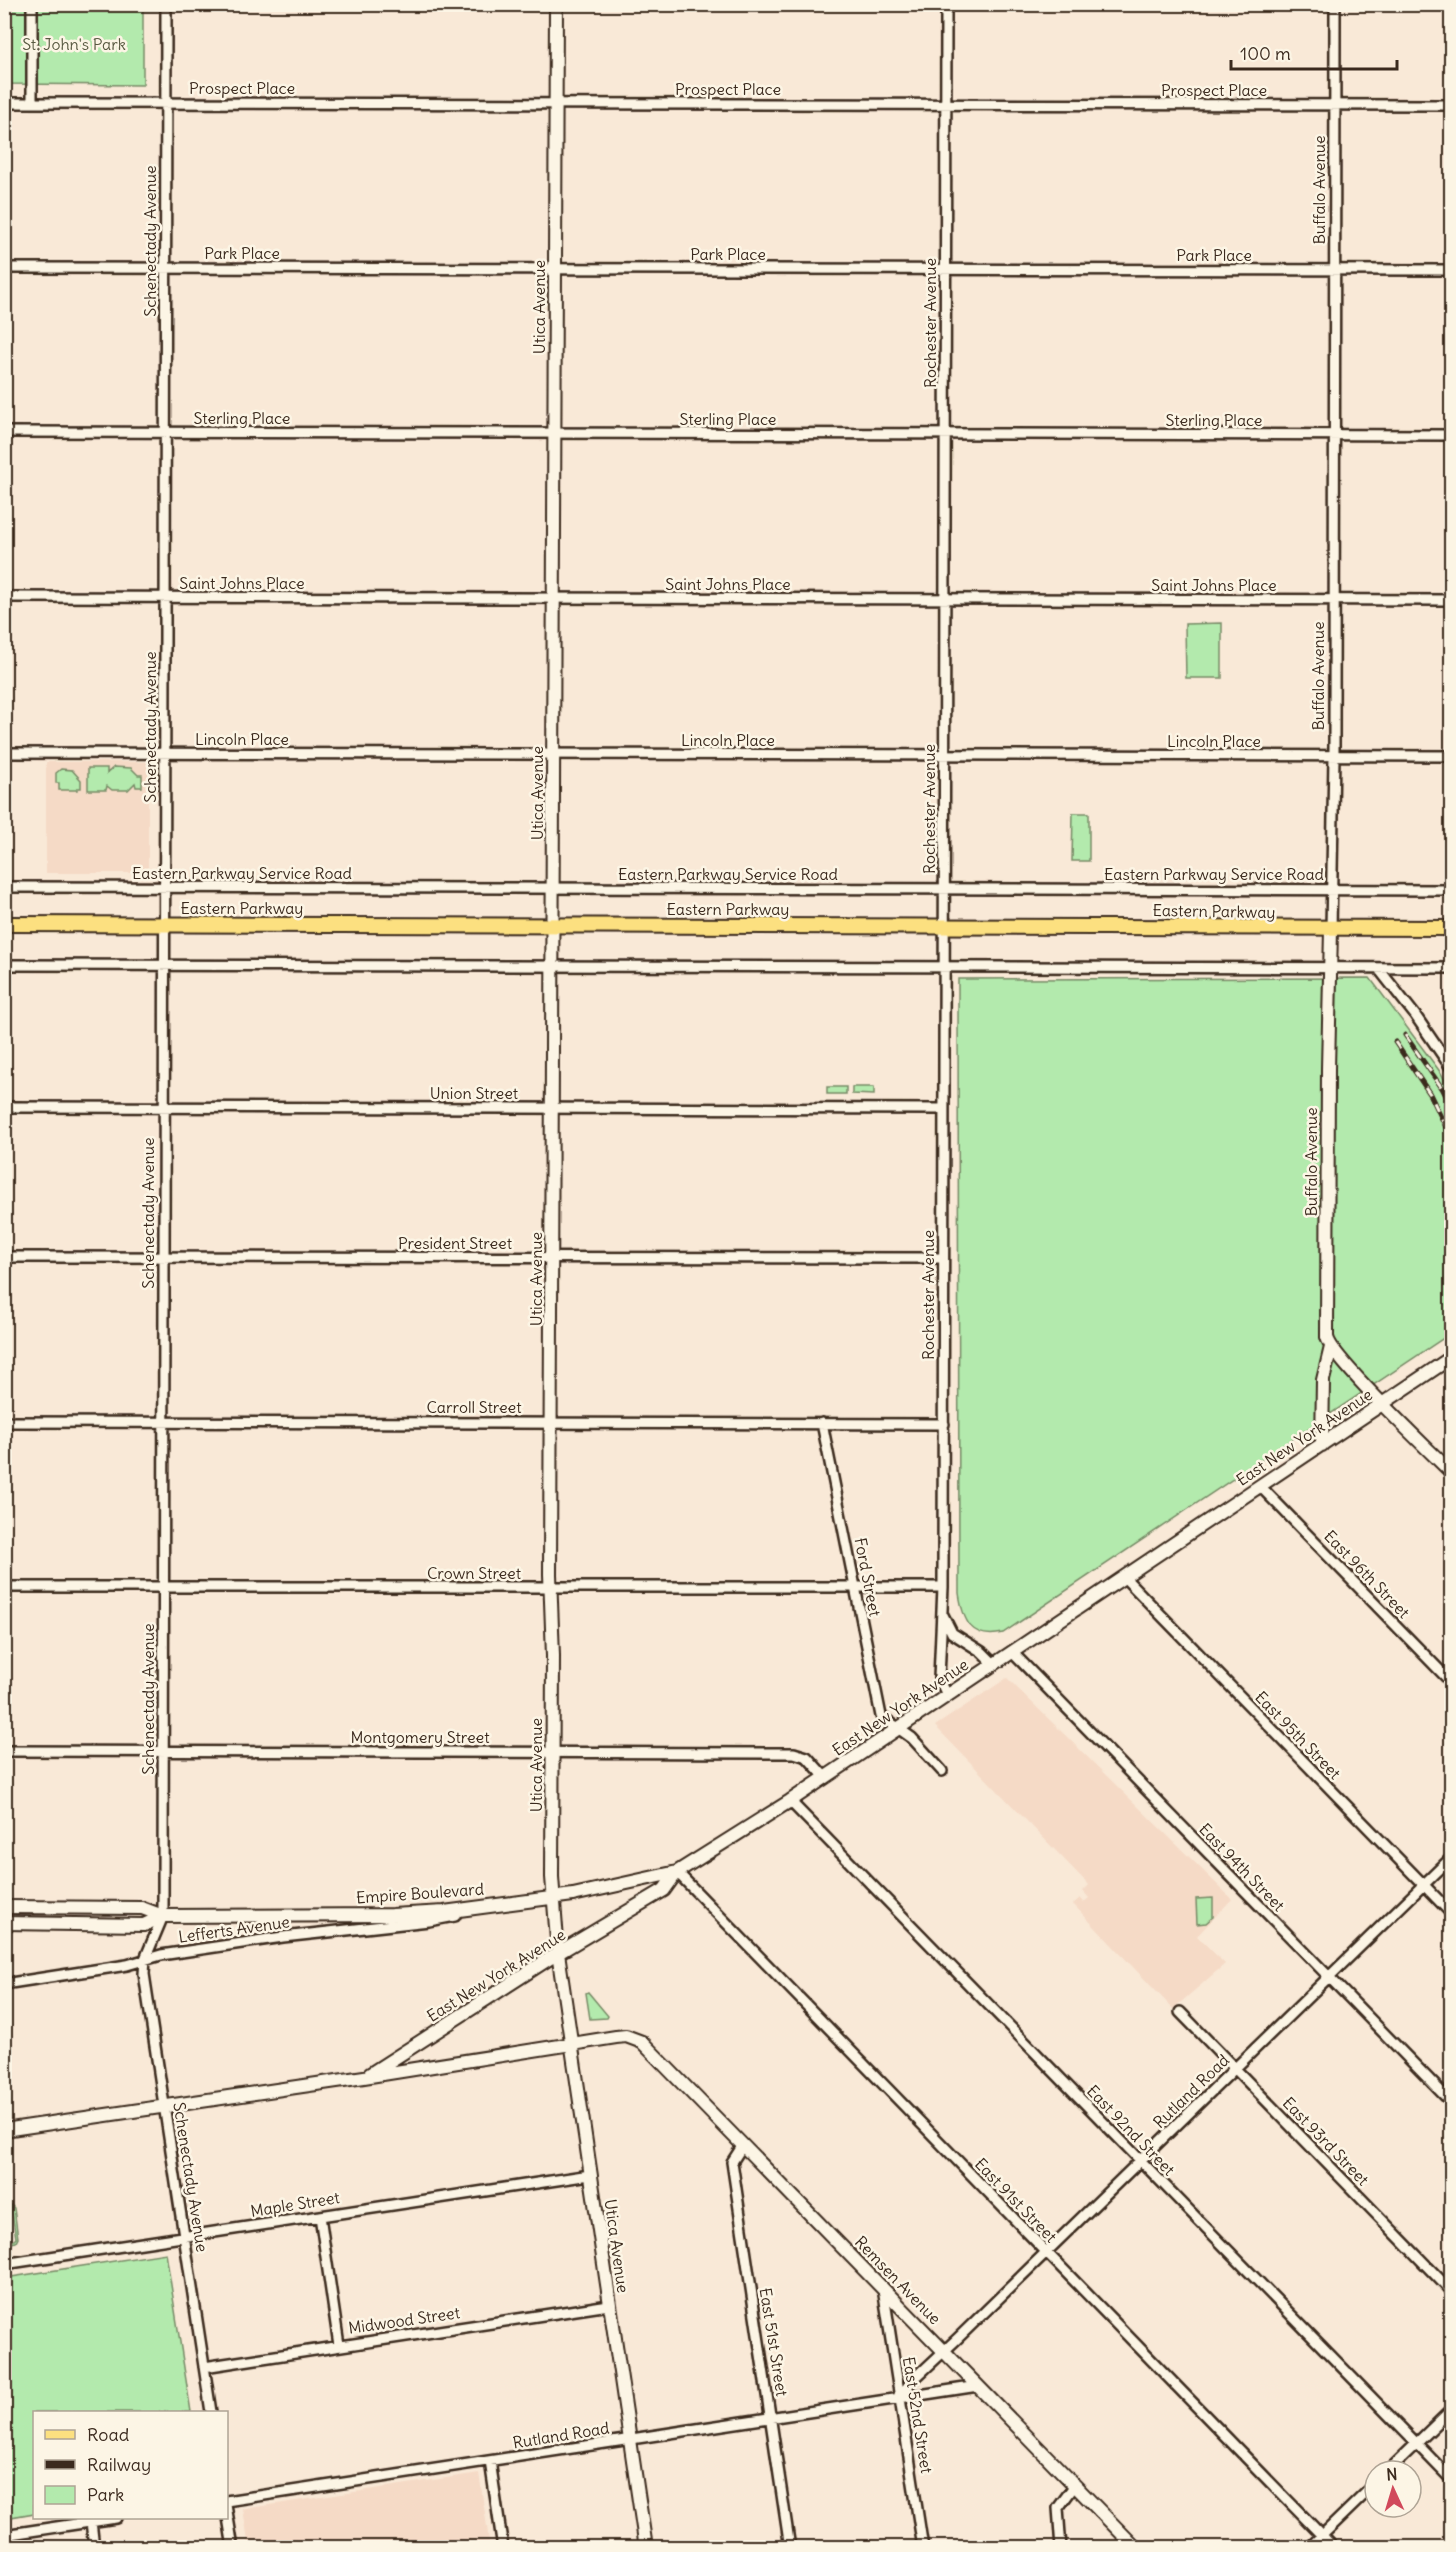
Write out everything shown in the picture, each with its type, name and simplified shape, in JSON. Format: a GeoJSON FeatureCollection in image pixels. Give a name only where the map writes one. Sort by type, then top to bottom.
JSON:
{"type":"FeatureCollection","features":[{"type":"Feature","properties":{"kind":"main road","name":"Utica Avenue"},"geometry":{"type":"LineString","coordinates":[[556,4],[550,1587],[553,1897],[558,1953],[571,2044],[628,2439],[646,2547]]}},
{"type":"Feature","properties":{"kind":"main road","name":"Eastern Parkway"},"geometry":{"type":"LineString","coordinates":[[4,924],[1226,926],[1332,930],[1452,928]]}},
{"type":"Feature","properties":{"kind":"main road","name":"Buffalo Avenue"},"geometry":{"type":"LineString","coordinates":[[1322,1444],[1323,1380],[1330,1347],[1326,1332],[1332,930]]}},
{"type":"Feature","properties":{"kind":"main road"},"geometry":{"type":"LineString","coordinates":[[1330,1347],[1452,1473]]}},
{"type":"Feature","properties":{"kind":"main road","name":"East New York Avenue"},"geometry":{"type":"LineString","coordinates":[[364,2078],[558,1953],[664,1890],[677,1872],[790,1801],[1452,1357]]}},
{"type":"Feature","properties":{"kind":"main road","name":"Empire Boulevard"},"geometry":{"type":"LineString","coordinates":[[4,1907],[142,1908],[162,1916],[392,1915],[467,1909],[573,1895],[677,1872]]}},
{"type":"Feature","properties":{"kind":"main road","name":"Empire Boulevard"},"geometry":{"type":"LineString","coordinates":[[4,1923],[144,1925],[162,1916]]}},
{"type":"Feature","properties":{"kind":"main road","name":"East New York Avenue"},"geometry":{"type":"LineString","coordinates":[[4,2130],[364,2078],[616,2037],[635,2038]]}},
{"type":"Feature","properties":{"kind":"main road","name":"Remsen Avenue"},"geometry":{"type":"LineString","coordinates":[[635,2038],[642,2042],[1136,2547]]}},
{"type":"Feature","properties":{"kind":"street"},"geometry":{"type":"LineString","coordinates":[[32,4],[32,103]]}},
{"type":"Feature","properties":{"kind":"street","name":"Schenectady Avenue"},"geometry":{"type":"LineString","coordinates":[[166,4],[162,1916],[145,1959],[144,1974],[211,2411]]}},
{"type":"Feature","properties":{"kind":"street","name":"Rochester Avenue"},"geometry":{"type":"LineString","coordinates":[[946,4],[942,1258],[944,1424],[943,1614],[939,1678],[947,1695]]}},
{"type":"Feature","properties":{"kind":"street","name":"Buffalo Avenue"},"geometry":{"type":"LineString","coordinates":[[1332,930],[1335,4]]}},
{"type":"Feature","properties":{"kind":"street","name":"Prospect Place"},"geometry":{"type":"LineString","coordinates":[[4,103],[1452,105]]}},
{"type":"Feature","properties":{"kind":"street","name":"Park Place"},"geometry":{"type":"LineString","coordinates":[[4,268],[1452,270]]}},
{"type":"Feature","properties":{"kind":"street","name":"Sterling Place"},"geometry":{"type":"LineString","coordinates":[[4,432],[1452,435]]}},
{"type":"Feature","properties":{"kind":"street","name":"Saint Johns Place"},"geometry":{"type":"LineString","coordinates":[[4,597],[1452,600]]}},
{"type":"Feature","properties":{"kind":"street","name":"Lincoln Place"},"geometry":{"type":"LineString","coordinates":[[4,753],[1452,756]]}},
{"type":"Feature","properties":{"kind":"street","name":"Eastern Parkway Service Road"},"geometry":{"type":"LineString","coordinates":[[4,887],[1452,890]]}},
{"type":"Feature","properties":{"kind":"street"},"geometry":{"type":"LineString","coordinates":[[4,965],[1452,968]]}},
{"type":"Feature","properties":{"kind":"street"},"geometry":{"type":"LineString","coordinates":[[1378,968],[1415,1015],[1452,1069]]}},
{"type":"Feature","properties":{"kind":"street","name":"Union Street"},"geometry":{"type":"LineString","coordinates":[[4,1107],[944,1109]]}},
{"type":"Feature","properties":{"kind":"street","name":"President Street"},"geometry":{"type":"LineString","coordinates":[[4,1257],[942,1258]]}},
{"type":"Feature","properties":{"kind":"street","name":"Carroll Street"},"geometry":{"type":"LineString","coordinates":[[4,1422],[944,1424]]}},
{"type":"Feature","properties":{"kind":"street","name":"Ford Street"},"geometry":{"type":"LineString","coordinates":[[822,1423],[881,1716],[898,1728]]}},
{"type":"Feature","properties":{"kind":"street","name":"East 96th Street"},"geometry":{"type":"LineString","coordinates":[[1260,1486],[1452,1683]]}},
{"type":"Feature","properties":{"kind":"street","name":"East 95th Street"},"geometry":{"type":"LineString","coordinates":[[1124,1577],[1452,1914]]}},
{"type":"Feature","properties":{"kind":"street","name":"Crown Street"},"geometry":{"type":"LineString","coordinates":[[4,1587],[943,1587]]}},
{"type":"Feature","properties":{"kind":"street"},"geometry":{"type":"LineString","coordinates":[[943,1614],[952,1633],[982,1652],[994,1664]]}},
{"type":"Feature","properties":{"kind":"street","name":"East 94th Street"},"geometry":{"type":"LineString","coordinates":[[1012,1652],[1452,2103]]}},
{"type":"Feature","properties":{"kind":"street"},"geometry":{"type":"LineString","coordinates":[[898,1728],[912,1738],[942,1771]]}},
{"type":"Feature","properties":{"kind":"street","name":"Montgomery Street"},"geometry":{"type":"LineString","coordinates":[[4,1751],[794,1753],[807,1757],[825,1777]]}},
{"type":"Feature","properties":{"kind":"street","name":"East 92nd Street"},"geometry":{"type":"LineString","coordinates":[[790,1801],[1452,2480]]}},
{"type":"Feature","properties":{"kind":"street","name":"Rutland Road"},"geometry":{"type":"LineString","coordinates":[[900,2397],[911,2382],[1452,1857]]}},
{"type":"Feature","properties":{"kind":"street","name":"East 91st Street"},"geometry":{"type":"LineString","coordinates":[[677,1872],[1334,2547]]}},
{"type":"Feature","properties":{"kind":"street","name":"Lefferts Avenue"},"geometry":{"type":"LineString","coordinates":[[4,1984],[127,1965],[161,1955],[283,1937],[429,1921],[454,1916],[467,1909]]}},
{"type":"Feature","properties":{"kind":"street","name":"East 93rd Street"},"geometry":{"type":"LineString","coordinates":[[1179,2012],[1452,2292]]}},
{"type":"Feature","properties":{"kind":"street","name":"East 51st Street"},"geometry":{"type":"LineString","coordinates":[[743,2145],[732,2162],[790,2547]]}},
{"type":"Feature","properties":{"kind":"street","name":"Maple Street"},"geometry":{"type":"LineString","coordinates":[[4,2264],[590,2175]]}},
{"type":"Feature","properties":{"kind":"street"},"geometry":{"type":"LineString","coordinates":[[320,2216],[339,2345]]}},
{"type":"Feature","properties":{"kind":"street","name":"East 52nd Street"},"geometry":{"type":"LineString","coordinates":[[883,2288],[923,2547]]}},
{"type":"Feature","properties":{"kind":"street","name":"Midwood Street"},"geometry":{"type":"LineString","coordinates":[[204,2367],[609,2305]]}},
{"type":"Feature","properties":{"kind":"street","name":"Rutland Road"},"geometry":{"type":"LineString","coordinates":[[228,2503],[978,2386]]}},
{"type":"Feature","properties":{"kind":"street"},"geometry":{"type":"LineString","coordinates":[[1400,2459],[1452,2409]]}},
{"type":"Feature","properties":{"kind":"street"},"geometry":{"type":"LineString","coordinates":[[490,2461],[503,2547]]}},
{"type":"Feature","properties":{"kind":"street"},"geometry":{"type":"LineString","coordinates":[[1061,2547],[1058,2508],[1075,2485]]}},
{"type":"Feature","properties":{"kind":"street"},"geometry":{"type":"LineString","coordinates":[[1309,2547],[1363,2496]]}},
{"type":"Feature","properties":{"kind":"street"},"geometry":{"type":"LineString","coordinates":[[228,2516],[233,2547]]}},
{"type":"Feature","properties":{"kind":"street"},"geometry":{"type":"LineString","coordinates":[[4,2535],[103,2519]]}},
{"type":"Feature","properties":{"kind":"street"},"geometry":{"type":"LineString","coordinates":[[90,2521],[94,2547]]}},
{"type":"Feature","properties":{"kind":"shaded area"},"geometry":{"type":"Polygon","coordinates":[[[46,762],[148,762],[148,873],[46,873],[46,762]]]}},
{"type":"Feature","properties":{"kind":"shaded area"},"geometry":{"type":"Polygon","coordinates":[[[1007,1678],[1232,1899],[1197,1936],[1225,1964],[1173,2009],[1073,1904],[1080,1898],[1084,1902],[1089,1898],[1083,1891],[1089,1885],[935,1726],[1007,1678]]]}},
{"type":"Feature","properties":{"kind":"shaded area"},"geometry":{"type":"Polygon","coordinates":[[[479,2473],[490,2547],[249,2547],[243,2509],[479,2473]]]}},
{"type":"Feature","properties":{"kind":"green space","name":"St. John's Park"},"geometry":{"type":"Polygon","coordinates":[[[5,5],[143,5],[143,85],[5,84],[5,5]]]}},
{"type":"Feature","properties":{"kind":"green space"},"geometry":{"type":"Polygon","coordinates":[[[1222,623],[1222,678],[1186,678],[1185,624],[1222,623]]]}},
{"type":"Feature","properties":{"kind":"green space"},"geometry":{"type":"Polygon","coordinates":[[[114,767],[131,768],[138,775],[142,775],[142,787],[136,787],[135,783],[128,790],[112,790],[107,786],[106,790],[88,790],[88,768],[107,768],[107,773],[114,767]]]}},
{"type":"Feature","properties":{"kind":"green space"},"geometry":{"type":"Polygon","coordinates":[[[61,769],[72,770],[81,780],[81,788],[59,790],[56,773],[61,769]]]}},
{"type":"Feature","properties":{"kind":"green space"},"geometry":{"type":"Polygon","coordinates":[[[1073,813],[1089,813],[1089,861],[1072,861],[1073,813]]]}},
{"type":"Feature","properties":{"kind":"green space"},"geometry":{"type":"Polygon","coordinates":[[[1370,978],[1441,1073],[1451,1092],[1451,1333],[1003,1633],[983,1634],[976,1631],[966,1620],[959,1593],[958,979],[1370,978]]]}},
{"type":"Feature","properties":{"kind":"green space"},"geometry":{"type":"Polygon","coordinates":[[[827,1087],[846,1087],[846,1094],[827,1094],[827,1087]]]}},
{"type":"Feature","properties":{"kind":"green space"},"geometry":{"type":"Polygon","coordinates":[[[852,1087],[874,1087],[874,1095],[852,1094],[852,1087]]]}},
{"type":"Feature","properties":{"kind":"green space"},"geometry":{"type":"Polygon","coordinates":[[[1213,1898],[1213,1917],[1206,1923],[1197,1924],[1196,1899],[1213,1898]]]}},
{"type":"Feature","properties":{"kind":"green space"},"geometry":{"type":"Polygon","coordinates":[[[588,1992],[608,2016],[607,2018],[590,2019],[586,1993],[588,1992]]]}},
{"type":"Feature","properties":{"kind":"green space"},"geometry":{"type":"Polygon","coordinates":[[[5,2204],[10,2204],[14,2208],[18,2238],[16,2242],[5,2244],[16,2238],[11,2208],[5,2207],[5,2204]]]}},
{"type":"Feature","properties":{"kind":"green space"},"geometry":{"type":"Polygon","coordinates":[[[166,2253],[191,2411],[33,2411],[33,2513],[5,2518],[5,2278],[166,2253]]]}},
{"type":"Feature","properties":{"kind":"railway"},"geometry":{"type":"LineString","coordinates":[[1405,1035],[1442,1088],[1452,1108]]}},
{"type":"Feature","properties":{"kind":"railway"},"geometry":{"type":"LineString","coordinates":[[1395,1042],[1430,1094],[1452,1140]]}}]}
